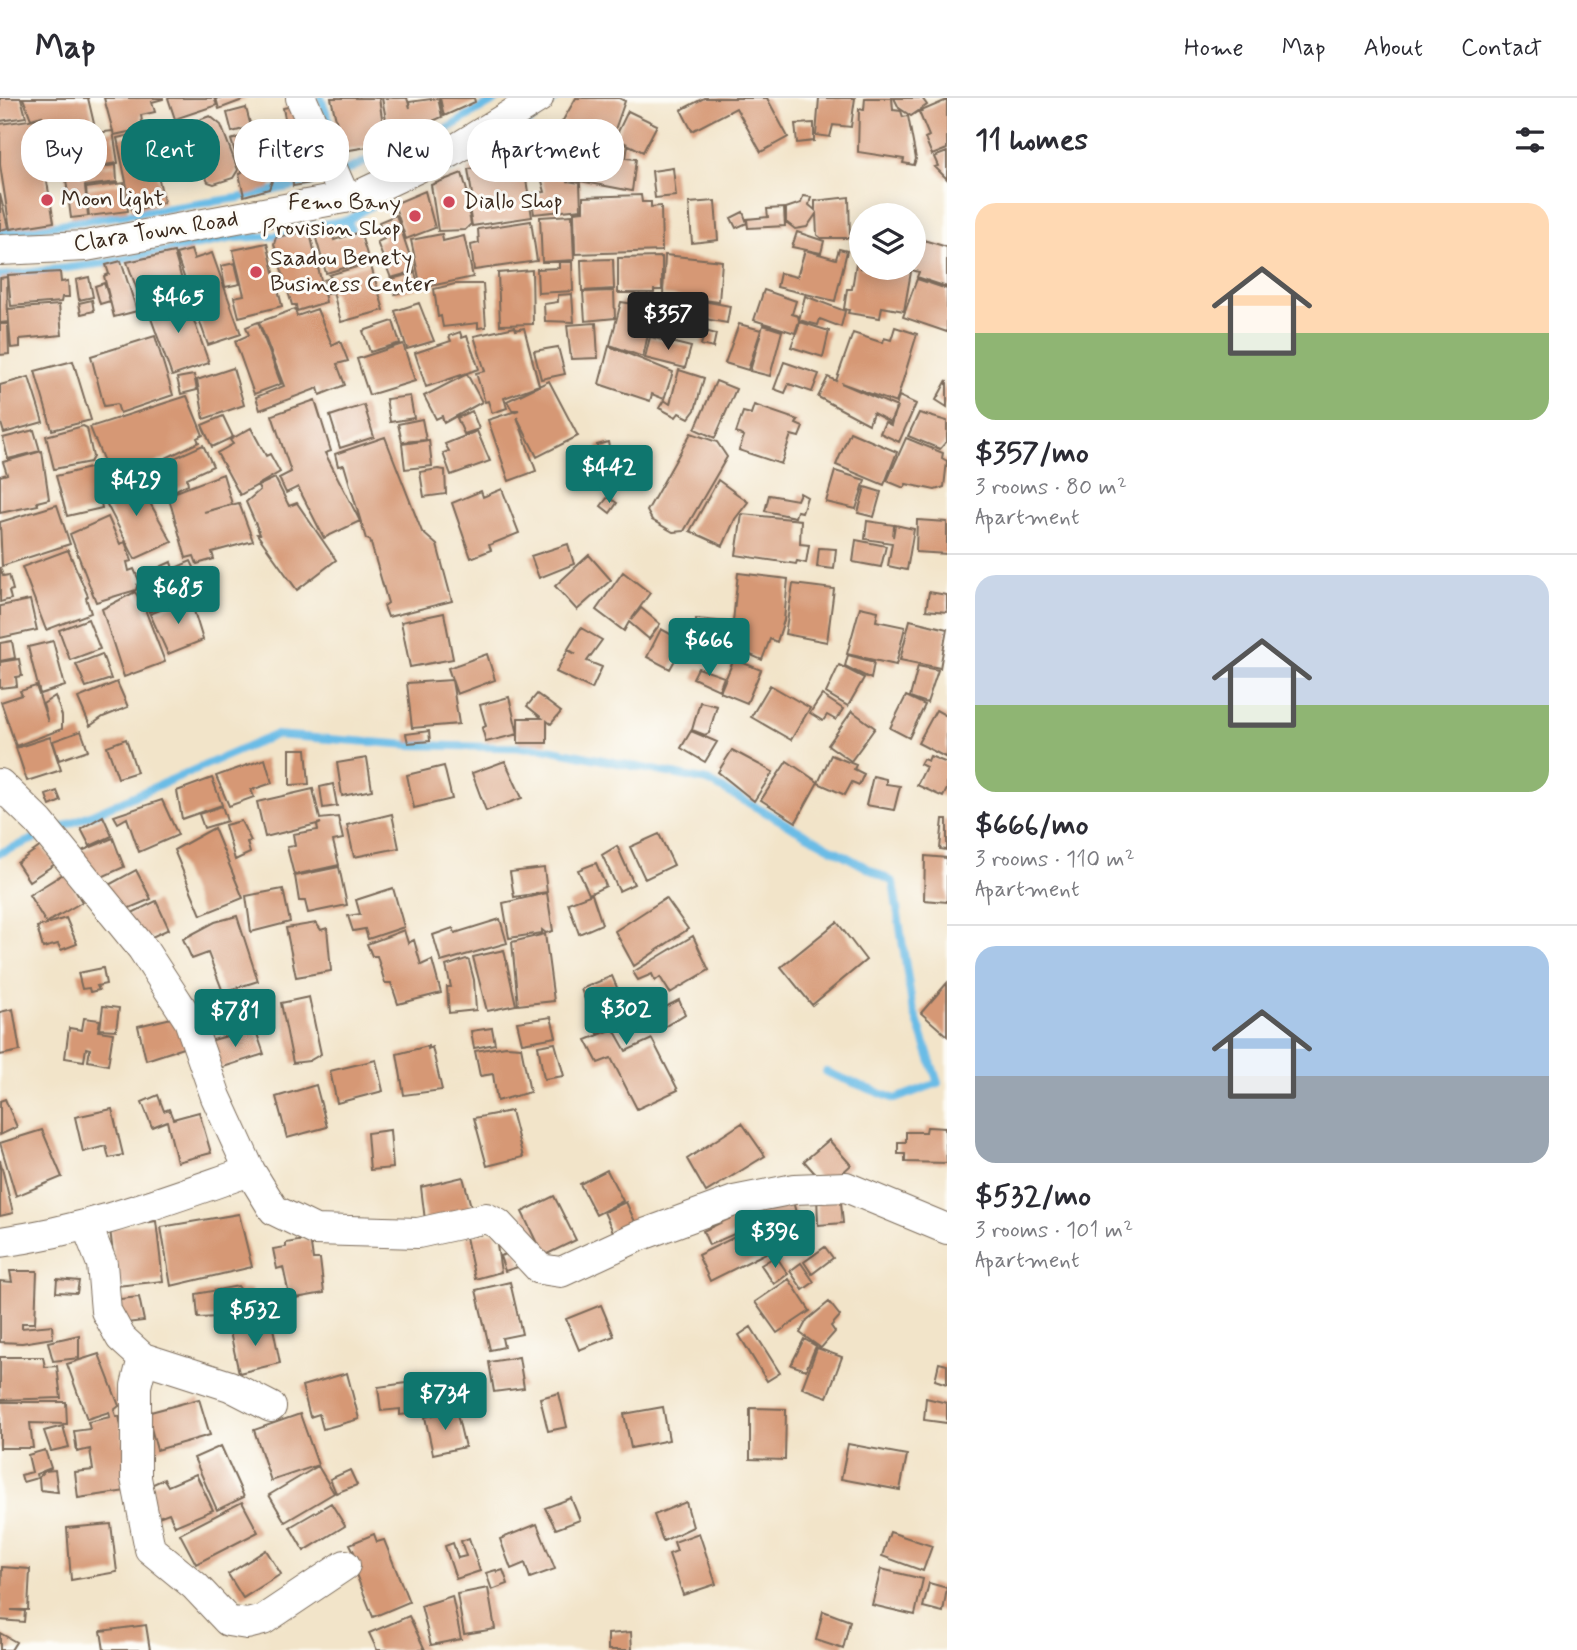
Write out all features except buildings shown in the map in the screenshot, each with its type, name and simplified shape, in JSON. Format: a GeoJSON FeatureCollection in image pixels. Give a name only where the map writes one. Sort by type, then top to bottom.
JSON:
{"type":"FeatureCollection","features":[{"type":"Feature","properties":{"kind":"street"},"geometry":{"type":"LineString","coordinates":[[301,98],[345,198]]}},
{"type":"Feature","properties":{"kind":"street","name":"Clara Town Road"},"geometry":{"type":"LineString","coordinates":[[0,250],[86,246],[360,195],[451,152],[538,98]]}},
{"type":"Feature","properties":{"kind":"street"},"geometry":{"type":"LineString","coordinates":[[0,784],[46,831],[142,948],[189,1020],[216,1097],[250,1171],[274,1210],[314,1230],[418,1233],[486,1218],[498,1224],[540,1269],[561,1272],[639,1236],[734,1201],[794,1189],[846,1187],[947,1229]]}},
{"type":"Feature","properties":{"kind":"street"},"geometry":{"type":"LineString","coordinates":[[0,1242],[87,1226],[250,1171]]}},
{"type":"Feature","properties":{"kind":"street"},"geometry":{"type":"LineString","coordinates":[[87,1226],[102,1264],[106,1311],[112,1326],[143,1358],[230,1386],[271,1407]]}},
{"type":"Feature","properties":{"kind":"street"},"geometry":{"type":"LineString","coordinates":[[143,1358],[136,1386],[136,1478],[150,1549],[195,1586],[228,1621],[247,1624],[263,1620],[345,1564]]}},
{"type":"Feature","properties":{"kind":"waterway"},"geometry":{"type":"LineString","coordinates":[[321,98],[329,119]]}},
{"type":"Feature","properties":{"kind":"waterway"},"geometry":{"type":"LineString","coordinates":[[349,169],[395,148],[438,134],[499,98]]}},
{"type":"Feature","properties":{"kind":"waterway"},"geometry":{"type":"LineString","coordinates":[[453,167],[514,135],[556,98]]}},
{"type":"Feature","properties":{"kind":"waterway"},"geometry":{"type":"LineString","coordinates":[[0,233],[238,198],[311,182]]}},
{"type":"Feature","properties":{"kind":"waterway"},"geometry":{"type":"LineString","coordinates":[[348,220],[379,201]]}},
{"type":"Feature","properties":{"kind":"waterway"},"geometry":{"type":"LineString","coordinates":[[0,276],[99,264],[234,238],[275,236],[291,229],[348,220],[351,229]]}},
{"type":"Feature","properties":{"kind":"waterway"},"geometry":{"type":"LineString","coordinates":[[53,831],[275,735],[410,745],[543,748],[708,781],[893,882],[912,1005],[938,1083],[895,1099],[826,1072]]}},
{"type":"Feature","properties":{"kind":"waterway"},"geometry":{"type":"LineString","coordinates":[[0,853],[41,836]]}},
{"type":"Feature","properties":{"kind":"place","name":"Moon light"},"geometry":{"type":"Point","coordinates":[47,200]}},
{"type":"Feature","properties":{"kind":"place","name":"Diallo Shop"},"geometry":{"type":"Point","coordinates":[449,202]}},
{"type":"Feature","properties":{"kind":"place","name":"Femo Bany Provision Shop"},"geometry":{"type":"Point","coordinates":[415,216]}},
{"type":"Feature","properties":{"kind":"place","name":"Saadou Benety Business Center"},"geometry":{"type":"Point","coordinates":[256,272]}}]}
